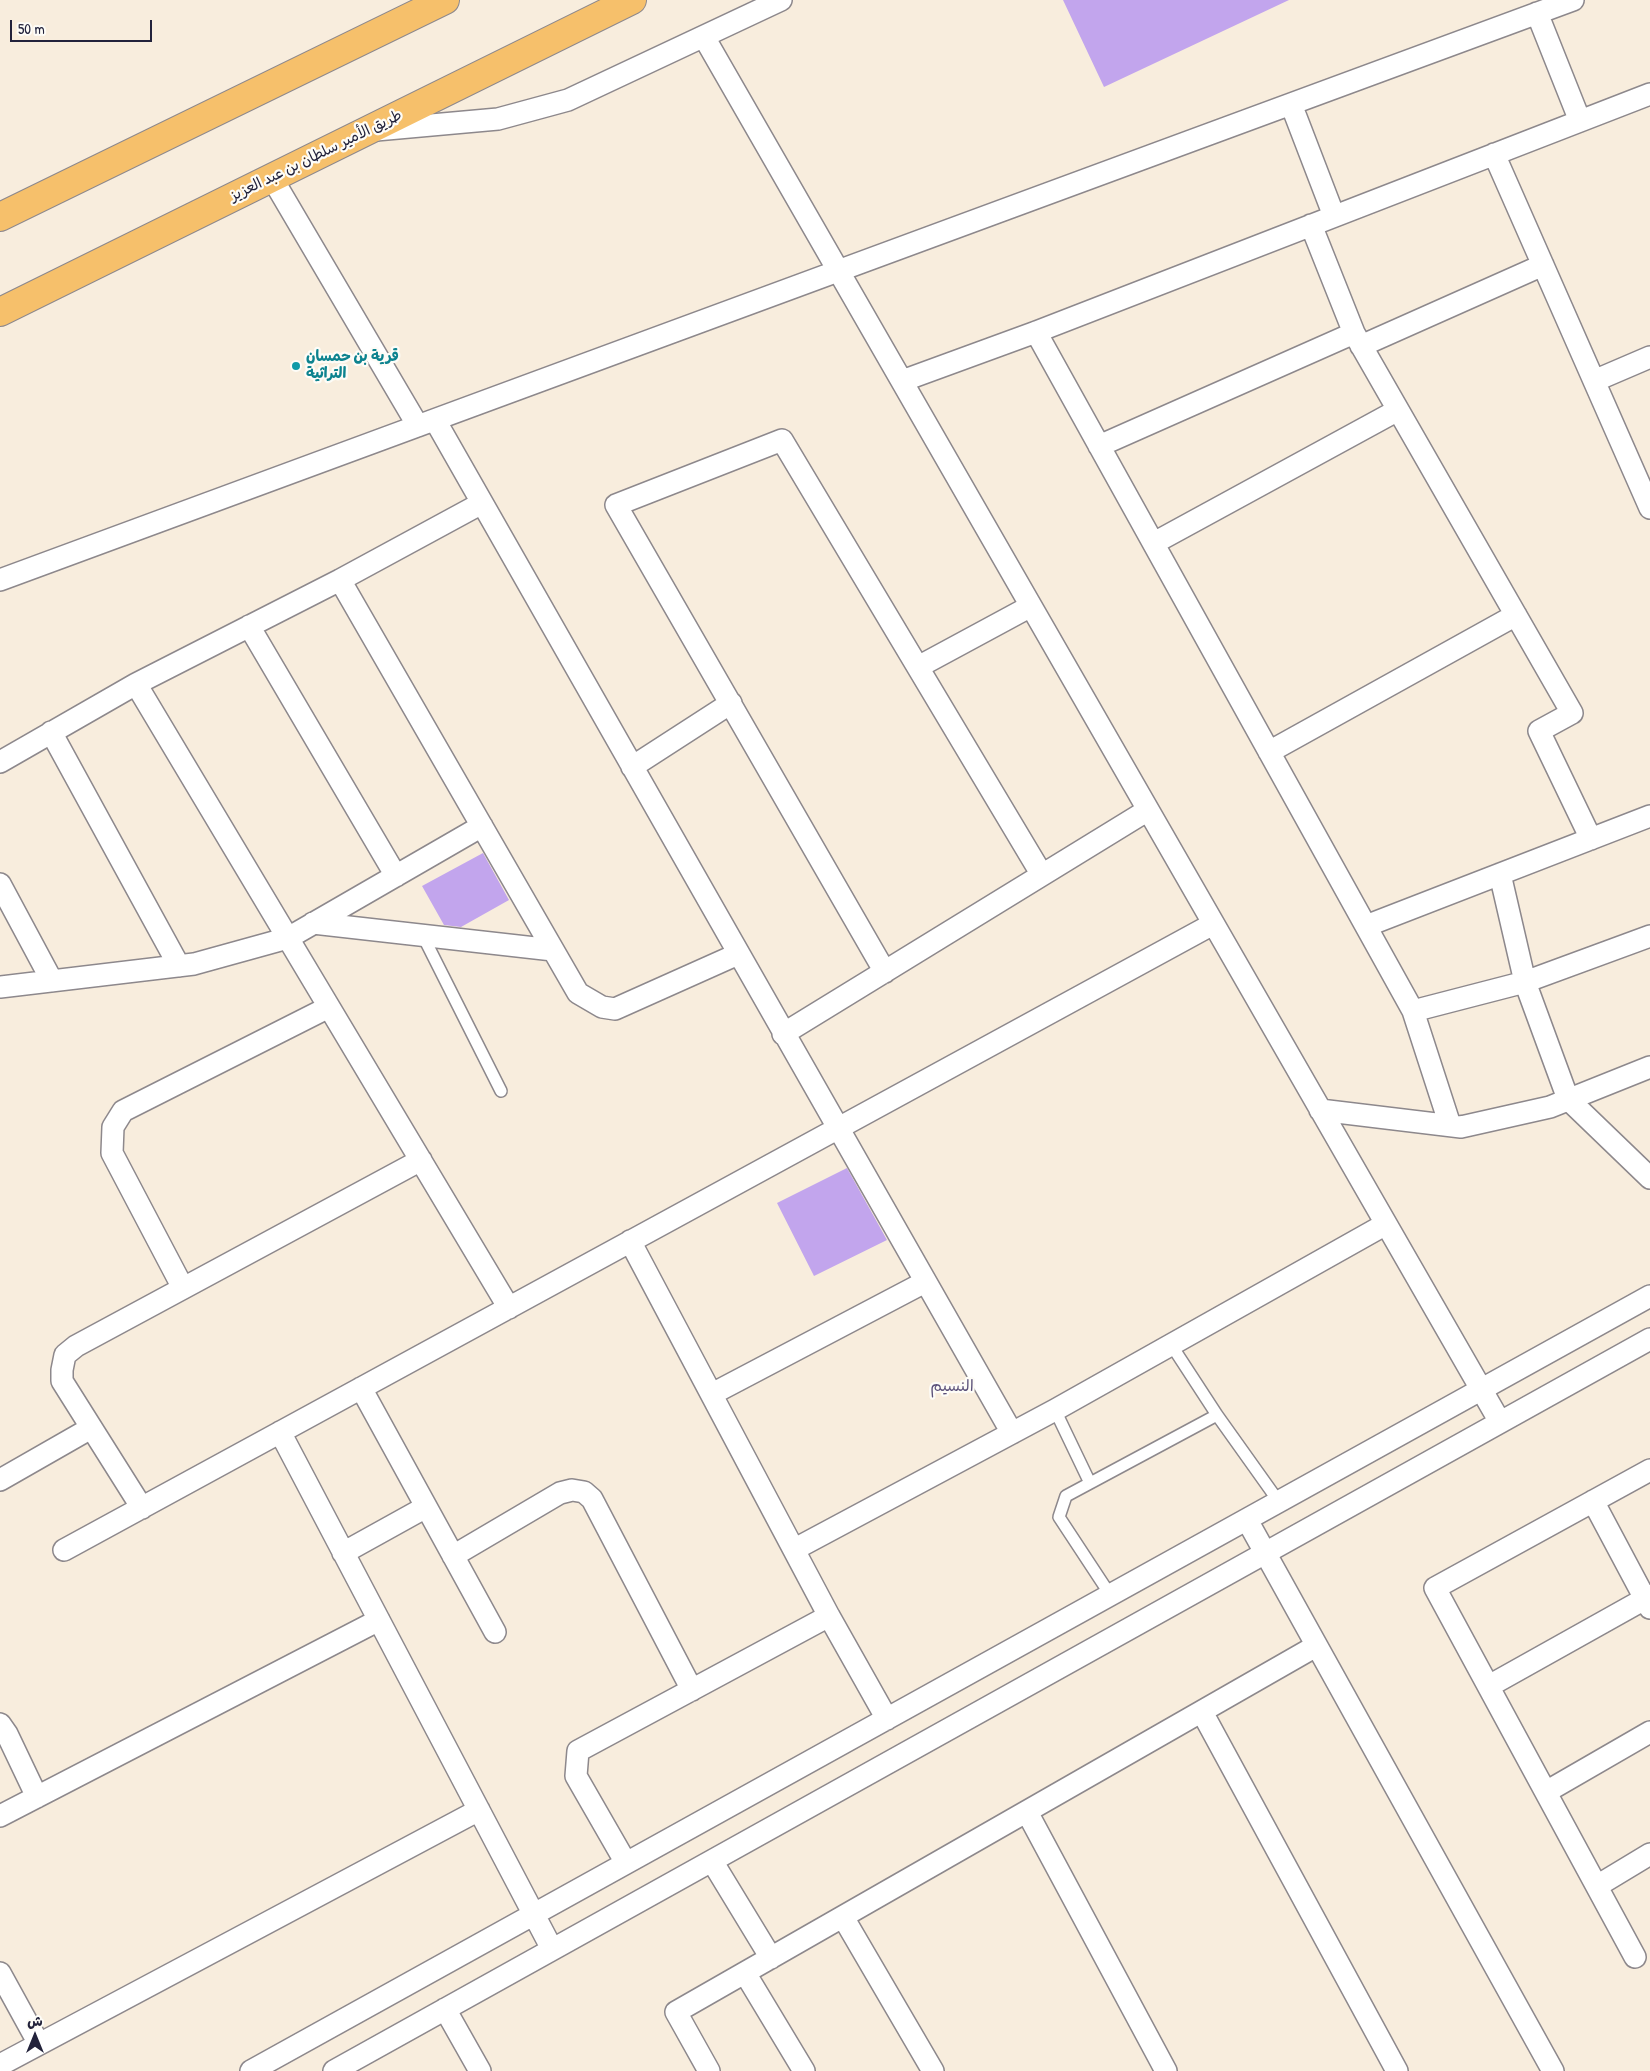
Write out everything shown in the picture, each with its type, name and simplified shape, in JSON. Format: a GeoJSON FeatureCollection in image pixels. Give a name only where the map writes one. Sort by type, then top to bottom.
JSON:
{"type":"FeatureCollection","features":[{"type":"Feature","properties":{"kind":"highway"},"geometry":{"type":"LineString","coordinates":[[0,217],[445,0]]}},
{"type":"Feature","properties":{"kind":"highway","name":"طريق الأمير سلطان بن عبد العزيز"},"geometry":{"type":"LineString","coordinates":[[0,312],[632,0]]}},
{"type":"Feature","properties":{"kind":"street"},"geometry":{"type":"LineString","coordinates":[[366,131],[498,119],[568,100],[781,0]]}},
{"type":"Feature","properties":{"kind":"street"},"geometry":{"type":"LineString","coordinates":[[4,573],[426,423],[1573,0]]}},
{"type":"Feature","properties":{"kind":"street"},"geometry":{"type":"LineString","coordinates":[[1537,13],[1580,121]]}},
{"type":"Feature","properties":{"kind":"street"},"geometry":{"type":"LineString","coordinates":[[704,37],[1500,1422]]}},
{"type":"Feature","properties":{"kind":"street"},"geometry":{"type":"LineString","coordinates":[[902,381],[1036,332],[1650,94]]}},
{"type":"Feature","properties":{"kind":"street"},"geometry":{"type":"LineString","coordinates":[[1291,104],[1334,216]]}},
{"type":"Feature","properties":{"kind":"street"},"geometry":{"type":"LineString","coordinates":[[1494,154],[1650,508]]}},
{"type":"Feature","properties":{"kind":"street"},"geometry":{"type":"LineString","coordinates":[[272,178],[426,423],[482,503],[837,1129],[1012,1433]]}},
{"type":"Feature","properties":{"kind":"street"},"geometry":{"type":"LineString","coordinates":[[1311,225],[1357,339],[1572,713],[1540,731],[1591,839]]}},
{"type":"Feature","properties":{"kind":"street"},"geometry":{"type":"LineString","coordinates":[[1100,446],[1357,339],[1543,265]]}},
{"type":"Feature","properties":{"kind":"street"},"geometry":{"type":"LineString","coordinates":[[1036,332],[1413,1011],[1450,1126]]}},
{"type":"Feature","properties":{"kind":"street"},"geometry":{"type":"LineString","coordinates":[[1594,381],[1650,357]]}},
{"type":"Feature","properties":{"kind":"street"},"geometry":{"type":"LineString","coordinates":[[1154,543],[1398,410]]}},
{"type":"Feature","properties":{"kind":"street"},"geometry":{"type":"LineString","coordinates":[[885,972],[616,505],[782,440],[1042,875]]}},
{"type":"Feature","properties":{"kind":"street"},"geometry":{"type":"LineString","coordinates":[[0,762],[136,684],[340,580],[482,503]]}},
{"type":"Feature","properties":{"kind":"street"},"geometry":{"type":"LineString","coordinates":[[340,580],[578,993],[602,1007],[615,1009],[738,954]]}},
{"type":"Feature","properties":{"kind":"street"},"geometry":{"type":"LineString","coordinates":[[918,667],[1031,606]]}},
{"type":"Feature","properties":{"kind":"street"},"geometry":{"type":"LineString","coordinates":[[1269,752],[1516,615]]}},
{"type":"Feature","properties":{"kind":"street"},"geometry":{"type":"LineString","coordinates":[[249,626],[396,876]]}},
{"type":"Feature","properties":{"kind":"street"},"geometry":{"type":"LineString","coordinates":[[136,684],[509,1308]]}},
{"type":"Feature","properties":{"kind":"street"},"geometry":{"type":"LineString","coordinates":[[632,767],[731,704]]}},
{"type":"Feature","properties":{"kind":"street"},"geometry":{"type":"LineString","coordinates":[[51,732],[179,966]]}},
{"type":"Feature","properties":{"kind":"street"},"geometry":{"type":"LineString","coordinates":[[783,1034],[1148,810]]}},
{"type":"Feature","properties":{"kind":"street"},"geometry":{"type":"LineString","coordinates":[[1366,926],[1650,816]]}},
{"type":"Feature","properties":{"kind":"street"},"geometry":{"type":"LineString","coordinates":[[0,987],[194,964],[288,938],[482,826]]}},
{"type":"Feature","properties":{"kind":"street"},"geometry":{"type":"LineString","coordinates":[[1500,874],[1525,982],[1568,1099],[1650,1178]]}},
{"type":"Feature","properties":{"kind":"street"},"geometry":{"type":"LineString","coordinates":[[0,884],[52,981]]}},
{"type":"Feature","properties":{"kind":"street"},"geometry":{"type":"LineString","coordinates":[[313,924],[553,950]]}},
{"type":"Feature","properties":{"kind":"street"},"geometry":{"type":"LineString","coordinates":[[64,1550],[1213,924]]}},
{"type":"Feature","properties":{"kind":"street"},"geometry":{"type":"LineString","coordinates":[[1413,1011],[1525,982],[1650,936]]}},
{"type":"Feature","properties":{"kind":"street"},"geometry":{"type":"LineString","coordinates":[[183,1288],[112,1152],[113,1127],[123,1111],[329,1007]]}},
{"type":"Feature","properties":{"kind":"street"},"geometry":{"type":"LineString","coordinates":[[1320,1110],[1461,1127],[1550,1107],[1650,1067]]}},
{"type":"Feature","properties":{"kind":"street"},"geometry":{"type":"LineString","coordinates":[[142,1508],[62,1381],[65,1356],[76,1346],[420,1160]]}},
{"type":"Feature","properties":{"kind":"street"},"geometry":{"type":"LineString","coordinates":[[795,1549],[1172,1346],[1386,1224]]}},
{"type":"Feature","properties":{"kind":"street"},"geometry":{"type":"LineString","coordinates":[[630,1241],[829,1616],[887,1719]]}},
{"type":"Feature","properties":{"kind":"street"},"geometry":{"type":"LineString","coordinates":[[712,1394],[925,1282]]}},
{"type":"Feature","properties":{"kind":"street"},"geometry":{"type":"LineString","coordinates":[[252,2071],[1650,1296]]}},
{"type":"Feature","properties":{"kind":"street"},"geometry":{"type":"LineString","coordinates":[[334,2071],[1650,1339]]}},
{"type":"Feature","properties":{"kind":"street"},"geometry":{"type":"LineString","coordinates":[[361,1388],[495,1632]]}},
{"type":"Feature","properties":{"kind":"street"},"geometry":{"type":"LineString","coordinates":[[0,1480],[91,1428]]}},
{"type":"Feature","properties":{"kind":"street"},"geometry":{"type":"LineString","coordinates":[[280,1432],[552,1949]]}},
{"type":"Feature","properties":{"kind":"street"},"geometry":{"type":"LineString","coordinates":[[1635,1957],[1435,1588],[1650,1470]]}},
{"type":"Feature","properties":{"kind":"street"},"geometry":{"type":"LineString","coordinates":[[453,1556],[560,1493],[572,1490],[584,1492],[592,1499],[692,1690]]}},
{"type":"Feature","properties":{"kind":"street"},"geometry":{"type":"LineString","coordinates":[[1489,1686],[1648,1601],[1593,1501]]}},
{"type":"Feature","properties":{"kind":"street"},"geometry":{"type":"LineString","coordinates":[[343,1553],[426,1507]]}},
{"type":"Feature","properties":{"kind":"street"},"geometry":{"type":"LineString","coordinates":[[1246,1520],[1553,2071]]}},
{"type":"Feature","properties":{"kind":"street"},"geometry":{"type":"LineString","coordinates":[[626,1863],[576,1776],[578,1751],[829,1616]]}},
{"type":"Feature","properties":{"kind":"street"},"geometry":{"type":"LineString","coordinates":[[0,1816],[379,1620]]}},
{"type":"Feature","properties":{"kind":"street"},"geometry":{"type":"LineString","coordinates":[[709,2071],[676,2012],[1316,1646]]}},
{"type":"Feature","properties":{"kind":"street"},"geometry":{"type":"LineString","coordinates":[[1202,1712],[1397,2071]]}},
{"type":"Feature","properties":{"kind":"street"},"geometry":{"type":"LineString","coordinates":[[0,1724],[7,1734],[37,1797]]}},
{"type":"Feature","properties":{"kind":"street"},"geometry":{"type":"LineString","coordinates":[[1546,1792],[1650,1732]]}},
{"type":"Feature","properties":{"kind":"street"},"geometry":{"type":"LineString","coordinates":[[0,2065],[479,1810]]}},
{"type":"Feature","properties":{"kind":"street"},"geometry":{"type":"LineString","coordinates":[[1027,1812],[1166,2071]]}},
{"type":"Feature","properties":{"kind":"street"},"geometry":{"type":"LineString","coordinates":[[1597,1886],[1650,1854]]}},
{"type":"Feature","properties":{"kind":"street"},"geometry":{"type":"LineString","coordinates":[[712,1861],[771,1958]]}},
{"type":"Feature","properties":{"kind":"street"},"geometry":{"type":"LineString","coordinates":[[843,1917],[933,2071]]}},
{"type":"Feature","properties":{"kind":"street"},"geometry":{"type":"LineString","coordinates":[[0,1973],[39,2044]]}},
{"type":"Feature","properties":{"kind":"street"},"geometry":{"type":"LineString","coordinates":[[745,1973],[804,2071]]}},
{"type":"Feature","properties":{"kind":"street"},"geometry":{"type":"LineString","coordinates":[[445,2009],[480,2071]]}},
{"type":"Feature","properties":{"kind":"lane"},"geometry":{"type":"LineString","coordinates":[[423,936],[501,1091]]}},
{"type":"Feature","properties":{"kind":"lane"},"geometry":{"type":"LineString","coordinates":[[1172,1346],[1216,1415],[1279,1502]]}},
{"type":"Feature","properties":{"kind":"lane"},"geometry":{"type":"LineString","coordinates":[[1055,1410],[1090,1483]]}},
{"type":"Feature","properties":{"kind":"lane"},"geometry":{"type":"LineString","coordinates":[[1111,1596],[1059,1517],[1066,1496],[1216,1415]]}},
{"type":"Feature","properties":{"kind":"building"},"geometry":{"type":"Polygon","coordinates":[[[1063,0],[1289,0],[1104,87],[1063,0]]]}},
{"type":"Feature","properties":{"kind":"building"},"geometry":{"type":"Polygon","coordinates":[[[483,853],[509,900],[461,927],[444,925],[422,886],[483,853]]]}},
{"type":"Feature","properties":{"kind":"building"},"geometry":{"type":"Polygon","coordinates":[[[847,1168],[887,1240],[814,1276],[777,1203],[847,1168]]]}},
{"type":"Feature","properties":{"kind":"place","name":"قرية بن حمسان التراثية"},"geometry":{"type":"Point","coordinates":[296,366]}},
{"type":"Feature","properties":{"kind":"district","name":"النسيم"},"geometry":{"type":"Point","coordinates":[952,1387]}}]}
